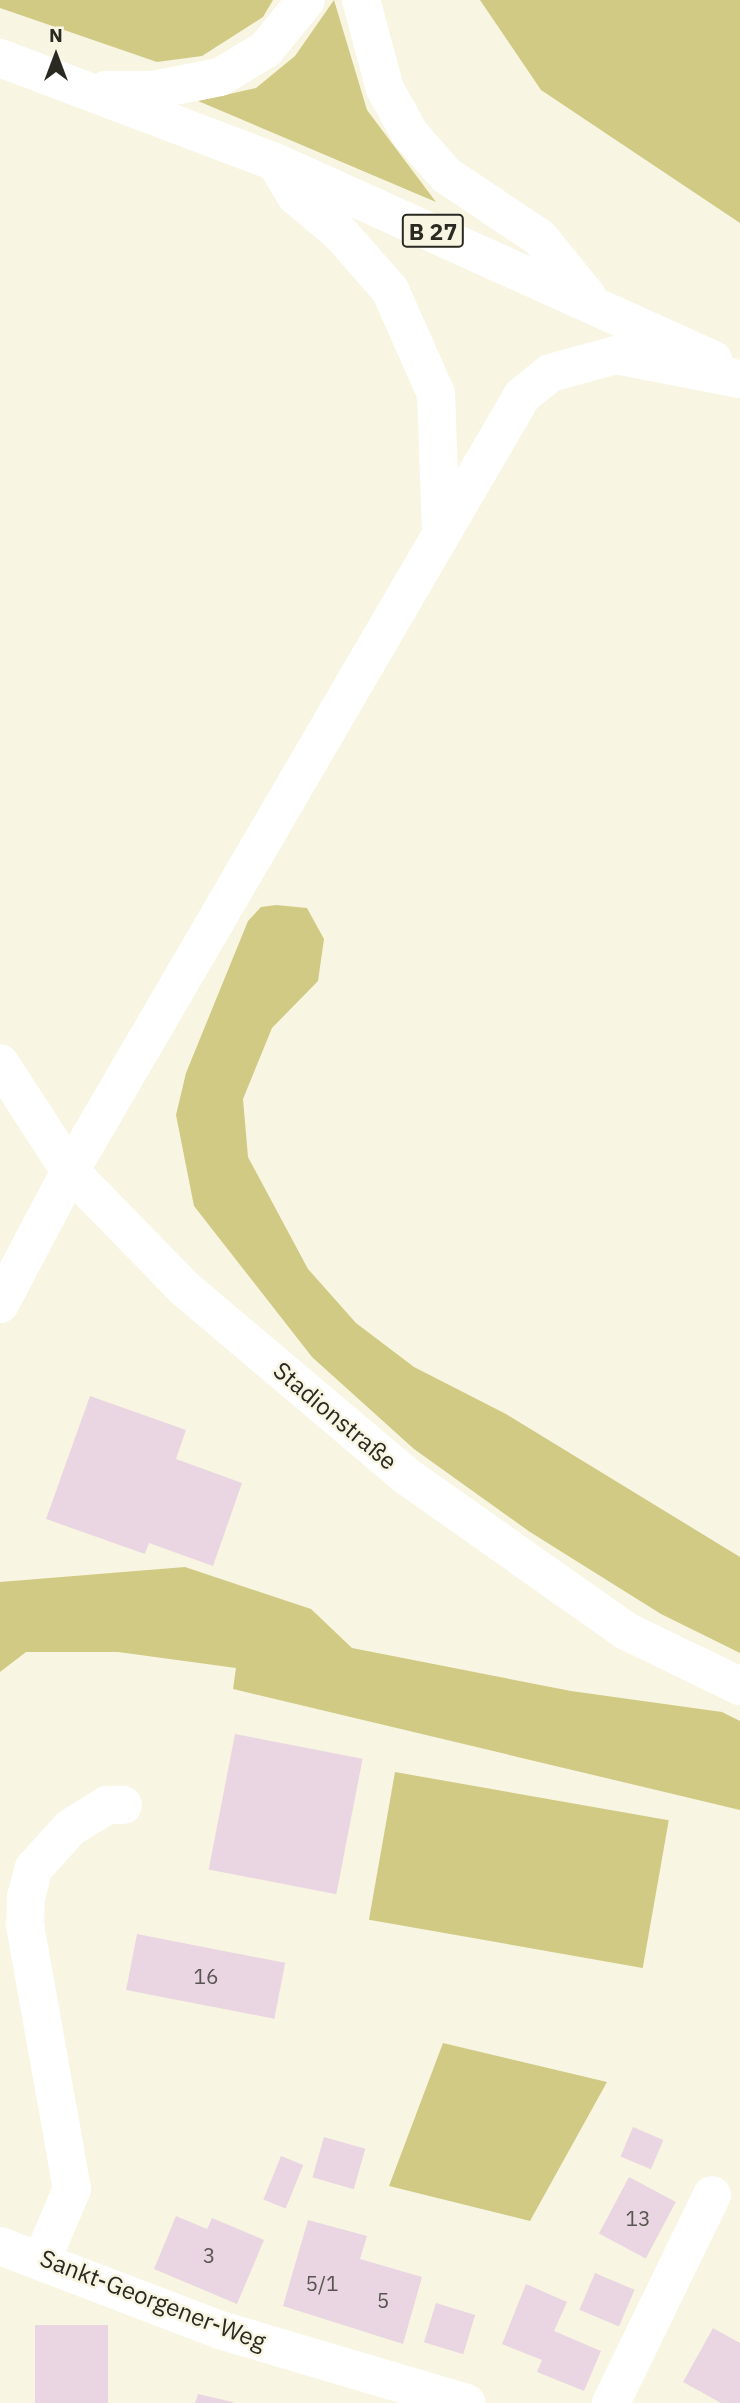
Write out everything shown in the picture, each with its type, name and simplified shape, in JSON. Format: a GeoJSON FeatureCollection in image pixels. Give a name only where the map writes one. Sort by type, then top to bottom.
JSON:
{"type":"FeatureCollection","features":[{"type":"Feature","properties":{"kind":"main road"},"geometry":{"type":"LineString","coordinates":[[84,89],[153,90],[220,78],[266,49],[306,0]]}},
{"type":"Feature","properties":{"kind":"main road"},"geometry":{"type":"LineString","coordinates":[[361,0],[384,89],[411,134],[446,175],[540,238],[591,300]]}},
{"type":"Feature","properties":{"kind":"main road","name":"B 27"},"geometry":{"type":"LineString","coordinates":[[0,58],[275,162],[591,300],[740,374]]}},
{"type":"Feature","properties":{"kind":"main road"},"geometry":{"type":"LineString","coordinates":[[275,162],[296,196],[340,233],[395,302],[436,394],[441,530]]}},
{"type":"Feature","properties":{"kind":"main road"},"geometry":{"type":"LineString","coordinates":[[0,1304],[70,1171],[441,530],[522,396],[550,373],[616,355],[740,379]]}},
{"type":"Feature","properties":{"kind":"main road","name":"Stadionstraße"},"geometry":{"type":"LineString","coordinates":[[0,1063],[70,1171],[184,1288],[405,1475],[626,1631],[740,1686]]}},
{"type":"Feature","properties":{"kind":"main road"},"geometry":{"type":"LineString","coordinates":[[43,2258],[72,2189],[25,1924],[26,1897],[34,1868],[69,1828],[107,1804],[123,1805]]}},
{"type":"Feature","properties":{"kind":"main road"},"geometry":{"type":"LineString","coordinates":[[611,2403],[712,2195]]}},
{"type":"Feature","properties":{"kind":"main road","name":"Sankt-Georgener-Weg"},"geometry":{"type":"LineString","coordinates":[[0,2246],[43,2258],[220,2330],[466,2403]]}},
{"type":"Feature","properties":{"kind":"shaded area"},"geometry":{"type":"Polygon","coordinates":[[[0,0],[273,0],[263,17],[202,56],[157,62],[0,8],[0,0]]]}},
{"type":"Feature","properties":{"kind":"shaded area"},"geometry":{"type":"Polygon","coordinates":[[[334,0],[367,110],[436,202],[198,101],[256,88],[295,56],[334,0]]]}},
{"type":"Feature","properties":{"kind":"shaded area"},"geometry":{"type":"Polygon","coordinates":[[[480,0],[740,0],[740,223],[541,90],[480,0]]]}},
{"type":"Feature","properties":{"kind":"shaded area"},"geometry":{"type":"Polygon","coordinates":[[[276,905],[307,908],[324,939],[318,981],[272,1028],[243,1099],[248,1157],[308,1269],[356,1323],[414,1367],[506,1414],[740,1557],[740,1653],[661,1614],[530,1532],[414,1449],[312,1357],[194,1206],[176,1115],[186,1073],[248,921],[261,907],[276,905]]]}},
{"type":"Feature","properties":{"kind":"shaded area"},"geometry":{"type":"Polygon","coordinates":[[[185,1567],[311,1609],[352,1648],[571,1691],[722,1712],[740,1721],[740,1810],[233,1689],[236,1668],[118,1652],[26,1652],[0,1672],[0,1582],[185,1567]]]}},
{"type":"Feature","properties":{"kind":"shaded area"},"geometry":{"type":"Polygon","coordinates":[[[395,1772],[669,1820],[643,1968],[369,1920],[395,1772]]]}},
{"type":"Feature","properties":{"kind":"shaded area"},"geometry":{"type":"Polygon","coordinates":[[[443,2043],[607,2082],[530,2221],[389,2186],[443,2043]]]}},
{"type":"Feature","properties":{"kind":"building"},"geometry":{"type":"Polygon","coordinates":[[[90,1396],[186,1430],[176,1459],[242,1483],[213,1566],[149,1543],[145,1554],[46,1519],[90,1396]]]}},
{"type":"Feature","properties":{"kind":"building"},"geometry":{"type":"Polygon","coordinates":[[[235,1734],[363,1759],[336,1894],[209,1869],[235,1734]]]}},
{"type":"Feature","properties":{"kind":"building"},"geometry":{"type":"Polygon","coordinates":[[[137,1934],[285,1963],[274,2019],[126,1990],[137,1934]]]}},
{"type":"Feature","properties":{"kind":"building"},"geometry":{"type":"Polygon","coordinates":[[[633,2127],[663,2140],[651,2169],[620,2156],[633,2127]]]}},
{"type":"Feature","properties":{"kind":"building"},"geometry":{"type":"Polygon","coordinates":[[[324,2137],[365,2149],[354,2189],[312,2177],[324,2137]]]}},
{"type":"Feature","properties":{"kind":"building"},"geometry":{"type":"Polygon","coordinates":[[[281,2156],[303,2165],[286,2209],[263,2200],[281,2156]]]}},
{"type":"Feature","properties":{"kind":"building"},"geometry":{"type":"Polygon","coordinates":[[[629,2177],[676,2202],[646,2258],[599,2234],[629,2177]]]}},
{"type":"Feature","properties":{"kind":"building"},"geometry":{"type":"Polygon","coordinates":[[[176,2216],[207,2229],[212,2218],[264,2240],[237,2304],[154,2269],[176,2216]]]}},
{"type":"Feature","properties":{"kind":"building"},"geometry":{"type":"Polygon","coordinates":[[[308,2220],[367,2236],[360,2259],[422,2277],[403,2344],[283,2306],[308,2220]]]}},
{"type":"Feature","properties":{"kind":"building"},"geometry":{"type":"Polygon","coordinates":[[[595,2273],[635,2290],[619,2327],[579,2310],[595,2273]]]}},
{"type":"Feature","properties":{"kind":"building"},"geometry":{"type":"Polygon","coordinates":[[[526,2284],[567,2302],[554,2331],[601,2351],[584,2391],[537,2372],[542,2360],[502,2344],[526,2284]]]}},
{"type":"Feature","properties":{"kind":"building"},"geometry":{"type":"Polygon","coordinates":[[[436,2303],[475,2315],[463,2354],[424,2342],[436,2303]]]}},
{"type":"Feature","properties":{"kind":"building"},"geometry":{"type":"Polygon","coordinates":[[[35,2325],[108,2325],[108,2403],[35,2403],[35,2325]]]}},
{"type":"Feature","properties":{"kind":"building"},"geometry":{"type":"Polygon","coordinates":[[[713,2328],[740,2343],[740,2403],[721,2403],[683,2382],[713,2328]]]}},
{"type":"Feature","properties":{"kind":"building"},"geometry":{"type":"Polygon","coordinates":[[[198,2394],[233,2402],[233,2403],[195,2403],[198,2394]]]}}]}
